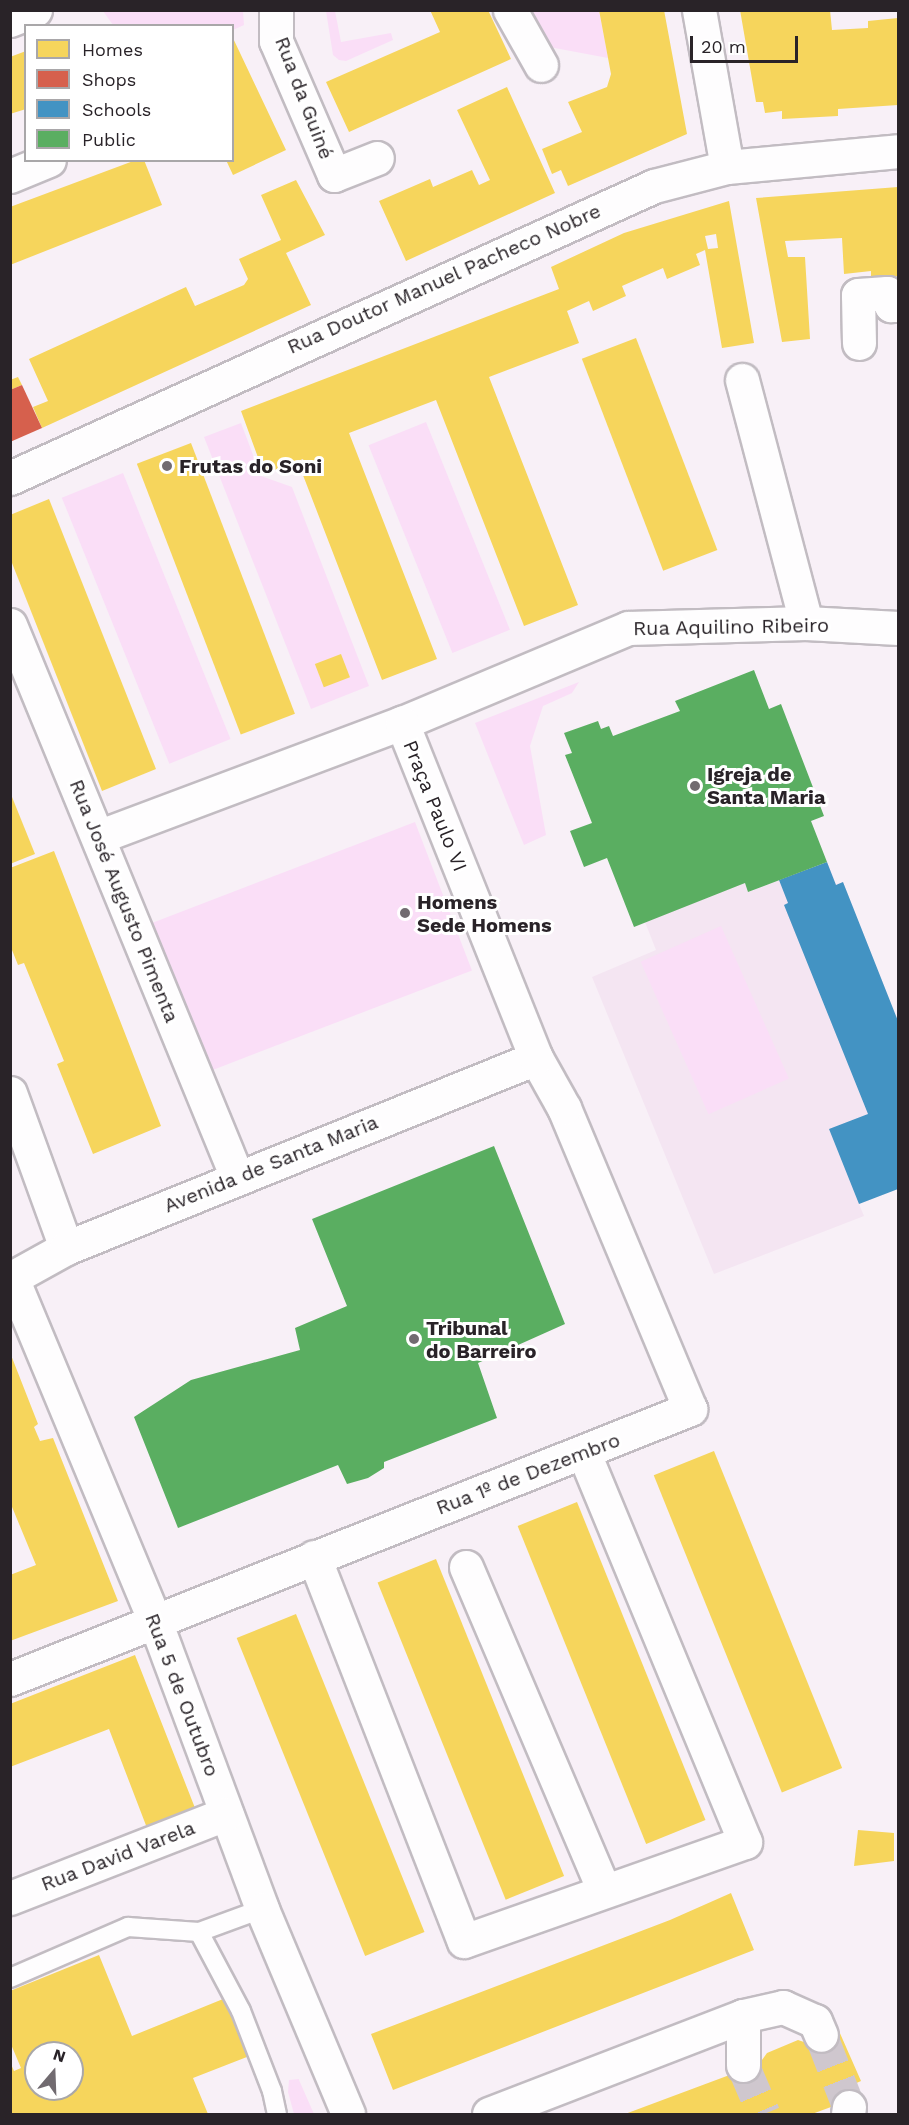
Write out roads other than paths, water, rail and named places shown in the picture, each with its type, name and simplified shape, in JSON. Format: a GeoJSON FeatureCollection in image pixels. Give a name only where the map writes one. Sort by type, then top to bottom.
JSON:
{"type":"FeatureCollection","features":[{"type":"Feature","properties":{"kind":"street"},"geometry":{"type":"LineString","coordinates":[[10,20],[35,10]]}},
{"type":"Feature","properties":{"kind":"street","name":"Rua da Guiné"},"geometry":{"type":"LineString","coordinates":[[276,10],[276,41],[334,175],[377,158]]}},
{"type":"Feature","properties":{"kind":"street"},"geometry":{"type":"LineString","coordinates":[[510,10],[541,65]]}},
{"type":"Feature","properties":{"kind":"street"},"geometry":{"type":"LineString","coordinates":[[699,10],[727,167]]}},
{"type":"Feature","properties":{"kind":"street","name":"Rua Doutor Manuel Pacheco Nobre"},"geometry":{"type":"LineString","coordinates":[[10,478],[643,190],[727,167],[898,151]]}},
{"type":"Feature","properties":{"kind":"street"},"geometry":{"type":"LineString","coordinates":[[10,176],[44,162]]}},
{"type":"Feature","properties":{"kind":"street"},"geometry":{"type":"LineString","coordinates":[[859,343],[858,295],[886,293],[891,305],[898,305]]}},
{"type":"Feature","properties":{"kind":"street"},"geometry":{"type":"LineString","coordinates":[[742,380],[806,623]]}},
{"type":"Feature","properties":{"kind":"street","name":"Rua Aquilino Ribeiro"},"geometry":{"type":"LineString","coordinates":[[402,723],[628,628],[806,623],[898,628]]}},
{"type":"Feature","properties":{"kind":"street","name":"Rua José Augusto Pimenta"},"geometry":{"type":"LineString","coordinates":[[10,625],[237,1177]]}},
{"type":"Feature","properties":{"kind":"street","name":"Praça Paulo VI"},"geometry":{"type":"LineString","coordinates":[[98,837],[402,723],[536,1058]]}},
{"type":"Feature","properties":{"kind":"street","name":"Avenida de Santa Maria"},"geometry":{"type":"LineString","coordinates":[[11,1278],[66,1248],[536,1058]]}},
{"type":"Feature","properties":{"kind":"street","name":"Rua 1º de Dezembro"},"geometry":{"type":"LineString","coordinates":[[10,1680],[314,1557],[584,1454],[690,1409],[564,1108],[536,1058]]}},
{"type":"Feature","properties":{"kind":"street"},"geometry":{"type":"LineString","coordinates":[[10,1093],[66,1248]]}},
{"type":"Feature","properties":{"kind":"street","name":"Rua 5 de Outubro"},"geometry":{"type":"LineString","coordinates":[[11,1278],[155,1621],[262,1910],[348,2115]]}},
{"type":"Feature","properties":{"kind":"street"},"geometry":{"type":"LineString","coordinates":[[314,1557],[464,1941],[746,1842],[584,1454]]}},
{"type":"Feature","properties":{"kind":"street"},"geometry":{"type":"LineString","coordinates":[[466,1567],[603,1892]]}},
{"type":"Feature","properties":{"kind":"street","name":"Rua David Varela"},"geometry":{"type":"LineString","coordinates":[[10,1898],[226,1814]]}},
{"type":"Feature","properties":{"kind":"street"},"geometry":{"type":"LineString","coordinates":[[489,2115],[743,2016],[783,2007],[815,2021],[820,2035]]}},
{"type":"Feature","properties":{"kind":"street"},"geometry":{"type":"LineString","coordinates":[[743,2016],[743,2065]]}},
{"type":"Feature","properties":{"kind":"lane"},"geometry":{"type":"LineString","coordinates":[[10,1978],[128,1927],[199,1932],[262,1910]]}},
{"type":"Feature","properties":{"kind":"lane"},"geometry":{"type":"LineString","coordinates":[[199,1932],[241,2011],[272,2091],[277,2115]]}},
{"type":"Feature","properties":{"kind":"tunnel"},"geometry":{"type":"LineString","coordinates":[[821,2035],[849,2107]]}},
{"type":"Feature","properties":{"kind":"tunnel"},"geometry":{"type":"LineString","coordinates":[[743,2065],[764,2114]]}},
{"type":"Feature","properties":{"kind":"place","name":"Frutas do Soni"},"geometry":{"type":"Point","coordinates":[167,466]}},
{"type":"Feature","properties":{"kind":"place","name":"Igreja de Santa Maria"},"geometry":{"type":"Point","coordinates":[695,786]}},
{"type":"Feature","properties":{"kind":"place","name":"Homens Sede Homens"},"geometry":{"type":"Point","coordinates":[405,913]}},
{"type":"Feature","properties":{"kind":"place","name":"Tribunal do Barreiro"},"geometry":{"type":"Point","coordinates":[414,1339]}}]}
